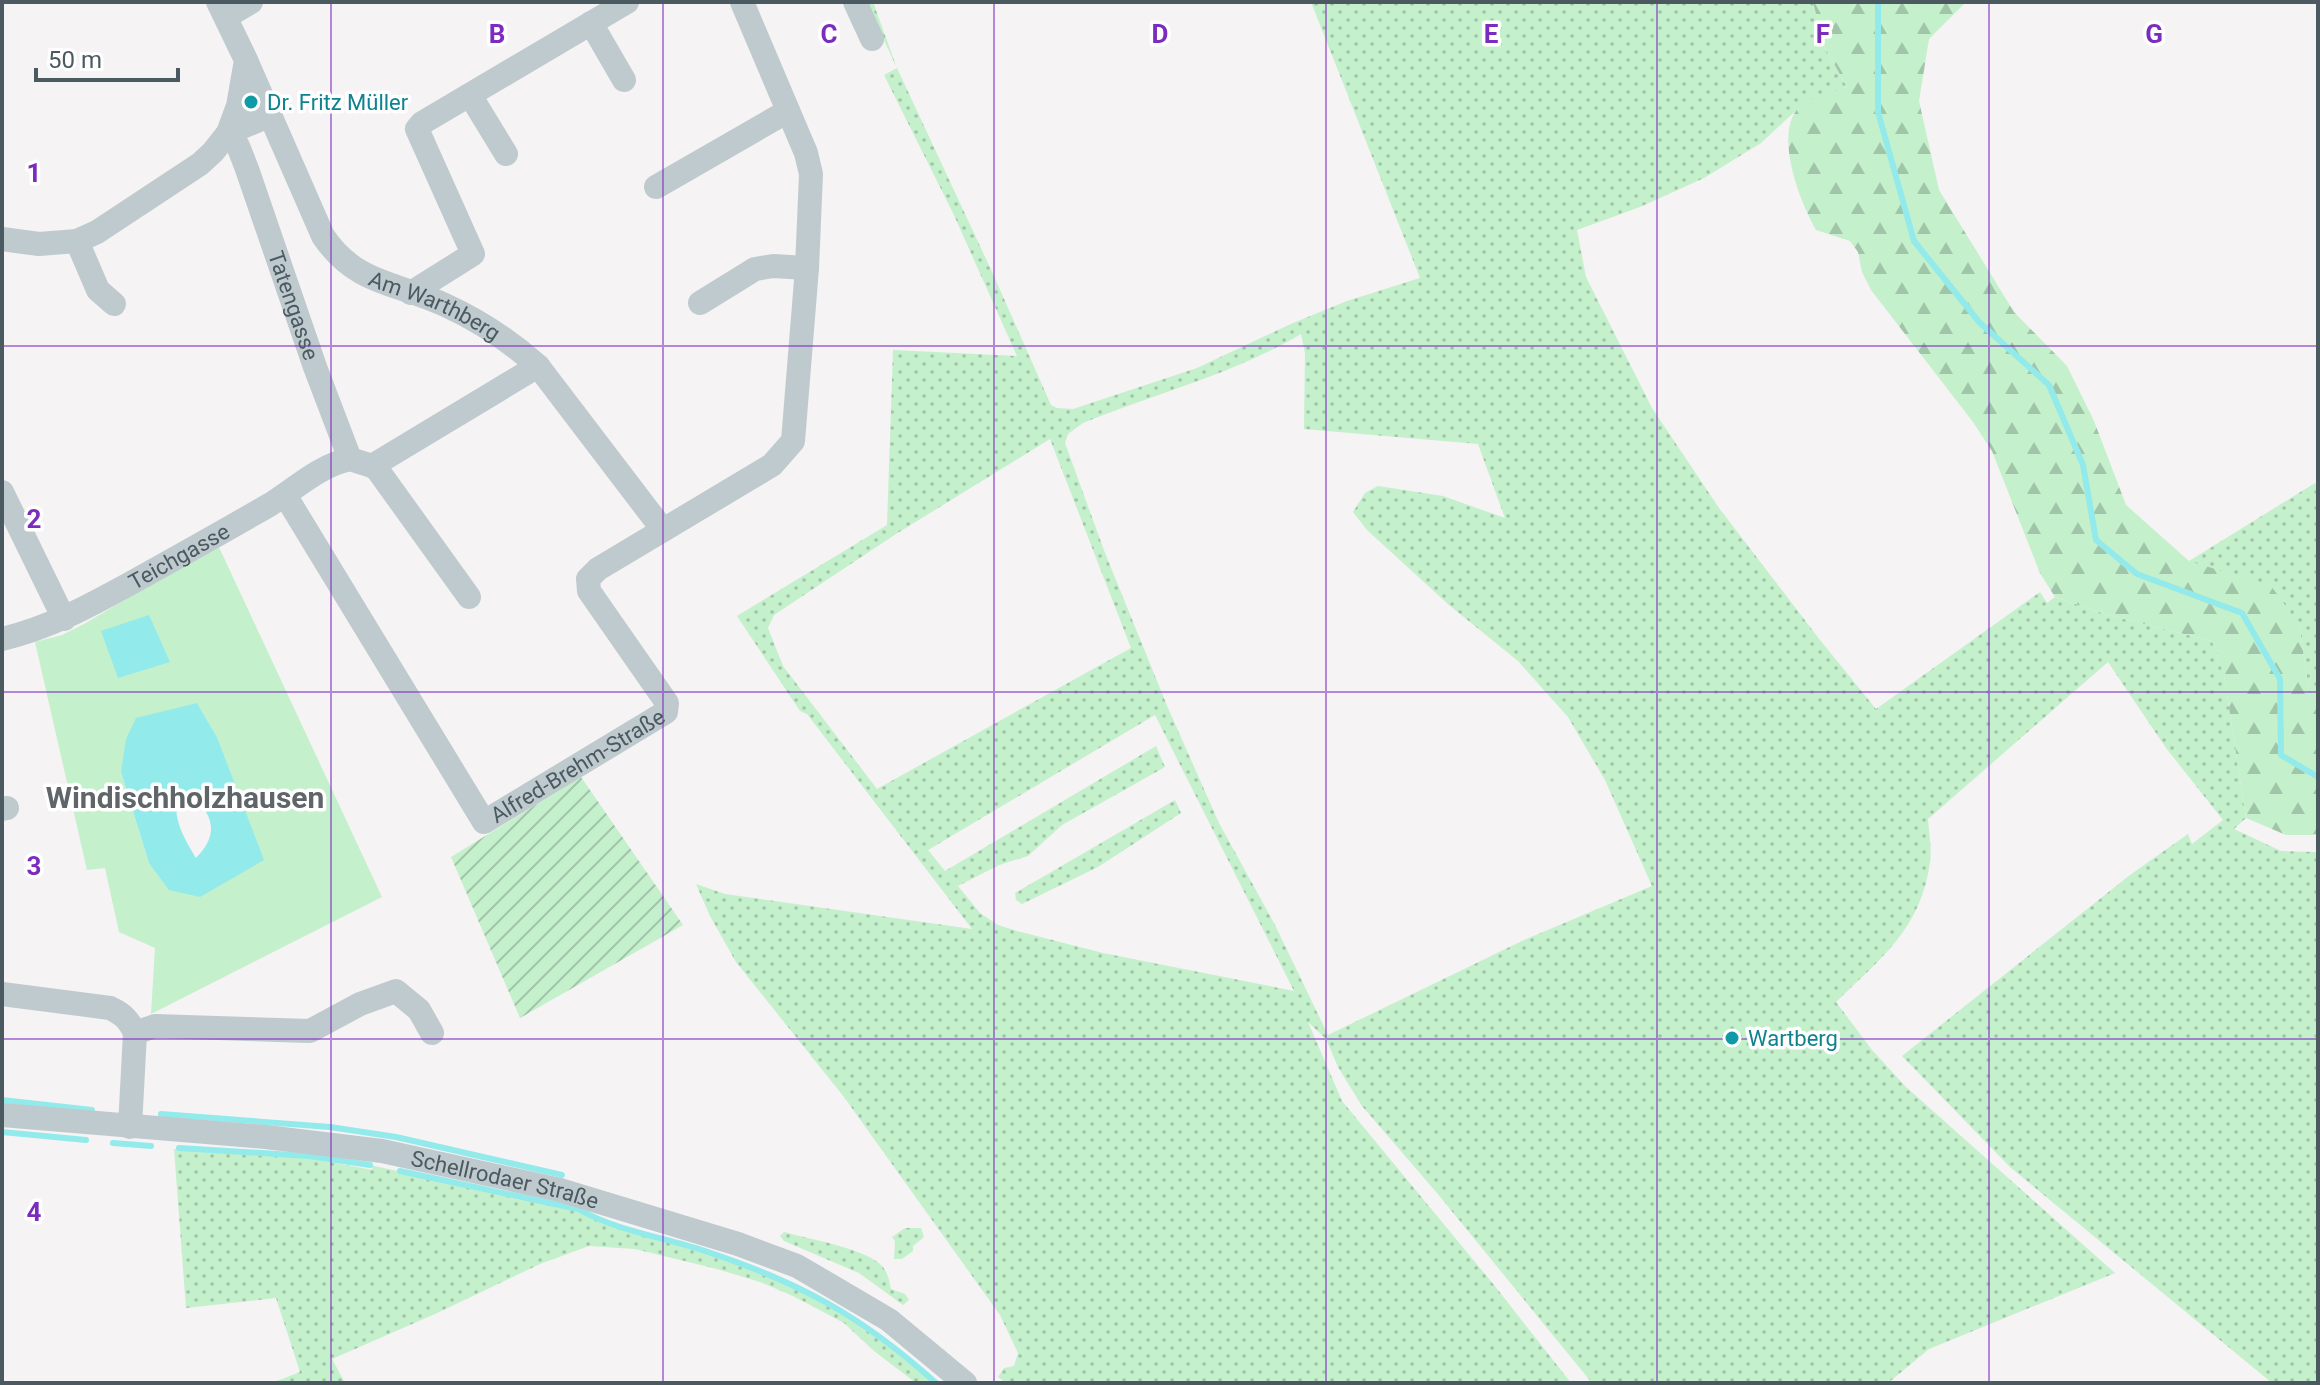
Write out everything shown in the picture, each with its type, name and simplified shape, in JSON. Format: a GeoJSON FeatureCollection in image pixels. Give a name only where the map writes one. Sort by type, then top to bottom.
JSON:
{"type":"FeatureCollection","features":[{"type":"Feature","properties":{"kind":"street"},"geometry":{"type":"LineString","coordinates":[[222,10],[251,2]]}},
{"type":"Feature","properties":{"kind":"street"},"geometry":{"type":"LineString","coordinates":[[411,293],[473,254],[417,129],[627,2]]}},
{"type":"Feature","properties":{"kind":"street","name":"Alfred-Brehm-Straße"},"geometry":{"type":"LineString","coordinates":[[285,495],[484,822],[588,761],[668,709],[667,703],[589,591],[588,579],[598,569],[772,465],[793,441],[807,268],[809,163],[742,2]]}},
{"type":"Feature","properties":{"kind":"street"},"geometry":{"type":"LineString","coordinates":[[855,2],[872,39]]}},
{"type":"Feature","properties":{"kind":"street","name":"Am Warthberg"},"geometry":{"type":"LineString","coordinates":[[222,10],[323,236],[335,254],[351,268],[444,305],[519,349],[538,366],[663,530]]}},
{"type":"Feature","properties":{"kind":"street"},"geometry":{"type":"LineString","coordinates":[[591,23],[624,80]]}},
{"type":"Feature","properties":{"kind":"street"},"geometry":{"type":"LineString","coordinates":[[2,239],[39,244],[77,241],[97,232],[200,164],[228,133],[238,106],[246,60]]}},
{"type":"Feature","properties":{"kind":"street"},"geometry":{"type":"LineString","coordinates":[[470,95],[506,154]]}},
{"type":"Feature","properties":{"kind":"street"},"geometry":{"type":"LineString","coordinates":[[656,187],[788,111]]}},
{"type":"Feature","properties":{"kind":"street"},"geometry":{"type":"LineString","coordinates":[[228,133],[271,115]]}},
{"type":"Feature","properties":{"kind":"street","name":"Tatengasse"},"geometry":{"type":"LineString","coordinates":[[228,133],[238,146],[247,169],[315,367],[361,462],[377,469],[469,597]]}},
{"type":"Feature","properties":{"kind":"street"},"geometry":{"type":"LineString","coordinates":[[77,241],[98,290],[114,304]]}},
{"type":"Feature","properties":{"kind":"street"},"geometry":{"type":"LineString","coordinates":[[700,303],[755,269],[773,266],[807,268]]}},
{"type":"Feature","properties":{"kind":"street"},"geometry":{"type":"LineString","coordinates":[[361,462],[538,366]]}},
{"type":"Feature","properties":{"kind":"street","name":"Teichgasse"},"geometry":{"type":"LineString","coordinates":[[2,639],[26,634],[64,619],[183,555],[334,463],[361,462]]}},
{"type":"Feature","properties":{"kind":"street"},"geometry":{"type":"LineString","coordinates":[[2,492],[64,619]]}},
{"type":"Feature","properties":{"kind":"street"},"geometry":{"type":"LineString","coordinates":[[135,1033],[155,1026],[310,1031],[360,1004],[396,991],[419,1010],[432,1033]]}},
{"type":"Feature","properties":{"kind":"street"},"geometry":{"type":"LineString","coordinates":[[2,994],[110,1008],[122,1013],[135,1033],[130,1127]]}},
{"type":"Feature","properties":{"kind":"street","name":"Schellrodaer Straße"},"geometry":{"type":"LineString","coordinates":[[2,1115],[266,1137],[382,1151],[560,1190],[650,1216],[797,1266],[889,1320],[965,1383]]}},
{"type":"Feature","properties":{"kind":"green space"},"geometry":{"type":"Polygon","coordinates":[[[866,2],[873,2],[897,68],[866,2]]]}},
{"type":"Feature","properties":{"kind":"green space"},"geometry":{"type":"Polygon","coordinates":[[[1311,2],[1813,2],[1824,46],[1847,87],[1805,102],[1761,143],[1704,178],[1640,207],[1577,230],[1586,277],[1652,408],[1719,508],[1876,709],[2040,592],[2047,603],[2055,597],[2108,615],[2212,641],[2224,675],[2246,818],[2234,829],[2281,851],[2318,852],[2318,1383],[2272,1383],[2010,1167],[1902,1056],[2130,875],[2188,834],[2192,844],[2223,820],[2166,748],[2108,662],[1928,819],[1930,862],[1918,906],[1896,941],[1836,1002],[1872,1050],[1906,1087],[2115,1273],[1929,1349],[1888,1383],[1592,1383],[1362,1106],[1338,1067],[1326,1039],[1308,1022],[1342,1101],[1571,1383],[1006,1383],[998,1377],[1004,1368],[1014,1366],[1018,1353],[1000,1315],[844,1097],[736,962],[696,884],[725,894],[972,929],[807,714],[800,711],[737,616],[887,525],[893,350],[1017,356],[953,213],[884,75],[897,68],[1051,405],[1073,409],[1197,368],[1347,301],[1420,278],[1311,2]],[[1301,334],[1221,372],[1083,423],[1068,434],[1065,443],[1105,553],[1219,823],[1275,925],[1328,1035],[1524,940],[1652,886],[1605,780],[1568,717],[1518,661],[1449,605],[1367,530],[1353,512],[1365,493],[1378,486],[1443,496],[1505,518],[1478,444],[1304,429],[1305,353],[1301,334]],[[1050,439],[896,534],[774,615],[768,628],[783,666],[877,789],[1131,648],[1050,439]],[[1155,715],[928,850],[945,871],[1156,746],[1165,767],[1062,825],[1028,856],[999,865],[958,886],[980,913],[998,925],[1017,931],[1103,953],[1294,991],[1155,715]]]}},
{"type":"Feature","properties":{"kind":"green space"},"geometry":{"type":"Polygon","coordinates":[[[1813,2],[1965,3],[1929,39],[1919,101],[1939,190],[2014,312],[2067,366],[2094,421],[2126,505],[2189,561],[2271,586],[2299,624],[2310,698],[2318,697],[2318,835],[2286,835],[2246,818],[2224,675],[2212,641],[2108,615],[2055,597],[2040,573],[1992,451],[1871,290],[1862,272],[1858,252],[1850,241],[1816,230],[1796,183],[1788,145],[1789,128],[1794,113],[1805,102],[1847,87],[1824,46],[1813,2]]]}},
{"type":"Feature","properties":{"kind":"green space"},"geometry":{"type":"Polygon","coordinates":[[[2315,483],[2318,487],[2318,697],[2310,699],[2299,624],[2189,561],[2315,483]]]}},
{"type":"Feature","properties":{"kind":"green space"},"geometry":{"type":"Polygon","coordinates":[[[218,545],[382,897],[151,1014],[155,948],[119,932],[105,868],[87,870],[35,642],[62,635],[218,545]],[[197,703],[121,772],[149,863],[263,860],[217,737],[197,703]]]}},
{"type":"Feature","properties":{"kind":"green space"},"geometry":{"type":"Polygon","coordinates":[[[581,777],[683,925],[520,1018],[451,857],[581,777]]]}},
{"type":"Feature","properties":{"kind":"green space"},"geometry":{"type":"Polygon","coordinates":[[[1175,800],[1181,813],[1098,867],[1022,904],[1016,900],[1015,893],[1175,800]]]}},
{"type":"Feature","properties":{"kind":"green space"},"geometry":{"type":"Polygon","coordinates":[[[174,1149],[309,1158],[373,1170],[370,1165],[577,1211],[621,1230],[732,1262],[794,1288],[852,1321],[933,1383],[916,1383],[844,1323],[760,1282],[635,1249],[589,1246],[540,1264],[332,1359],[345,1383],[272,1383],[300,1372],[276,1298],[186,1308],[174,1149]]]}},
{"type":"Feature","properties":{"kind":"green space"},"geometry":{"type":"Polygon","coordinates":[[[905,1228],[921,1228],[924,1237],[913,1246],[913,1251],[902,1259],[894,1259],[895,1241],[892,1237],[905,1228]]]}},
{"type":"Feature","properties":{"kind":"green space"},"geometry":{"type":"Polygon","coordinates":[[[784,1232],[849,1249],[873,1259],[885,1270],[891,1289],[905,1294],[909,1300],[903,1305],[859,1273],[784,1241],[780,1236],[784,1232]]]}},
{"type":"Feature","properties":{"kind":"water"},"geometry":{"type":"Polygon","coordinates":[[[149,615],[170,662],[118,678],[101,631],[149,615]]]}},
{"type":"Feature","properties":{"kind":"water"},"geometry":{"type":"Polygon","coordinates":[[[197,703],[217,737],[264,860],[200,897],[169,890],[149,863],[121,772],[126,739],[136,718],[197,703]],[[192,796],[179,797],[176,812],[180,828],[196,858],[211,833],[209,818],[192,796]]]}},
{"type":"Feature","properties":{"kind":"waterway"},"geometry":{"type":"LineString","coordinates":[[1878,2],[1878,112],[1914,241],[1979,322],[2049,385],[2083,465],[2096,540],[2137,574],[2242,613],[2280,679],[2281,755],[2318,777]]}},
{"type":"Feature","properties":{"kind":"waterway"},"geometry":{"type":"LineString","coordinates":[[2,1100],[92,1110]]}},
{"type":"Feature","properties":{"kind":"waterway"},"geometry":{"type":"LineString","coordinates":[[161,1114],[330,1127],[396,1137],[562,1175]]}},
{"type":"Feature","properties":{"kind":"waterway"},"geometry":{"type":"LineString","coordinates":[[2,1132],[86,1140]]}},
{"type":"Feature","properties":{"kind":"waterway"},"geometry":{"type":"LineString","coordinates":[[113,1143],[151,1146]]}},
{"type":"Feature","properties":{"kind":"waterway"},"geometry":{"type":"LineString","coordinates":[[179,1148],[309,1156],[370,1165]]}},
{"type":"Feature","properties":{"kind":"waterway"},"geometry":{"type":"LineString","coordinates":[[400,1171],[578,1209],[624,1228],[689,1246],[770,1275],[855,1320],[936,1383]]}},
{"type":"Feature","properties":{"kind":"place","name":"Dr. Fritz Müller"},"geometry":{"type":"Point","coordinates":[251,102]}},
{"type":"Feature","properties":{"kind":"place","name":"Wartberg"},"geometry":{"type":"Point","coordinates":[1732,1038]}},
{"type":"Feature","properties":{"kind":"district","name":"Windischholzhausen"},"geometry":{"type":"Point","coordinates":[185,798]}}]}
